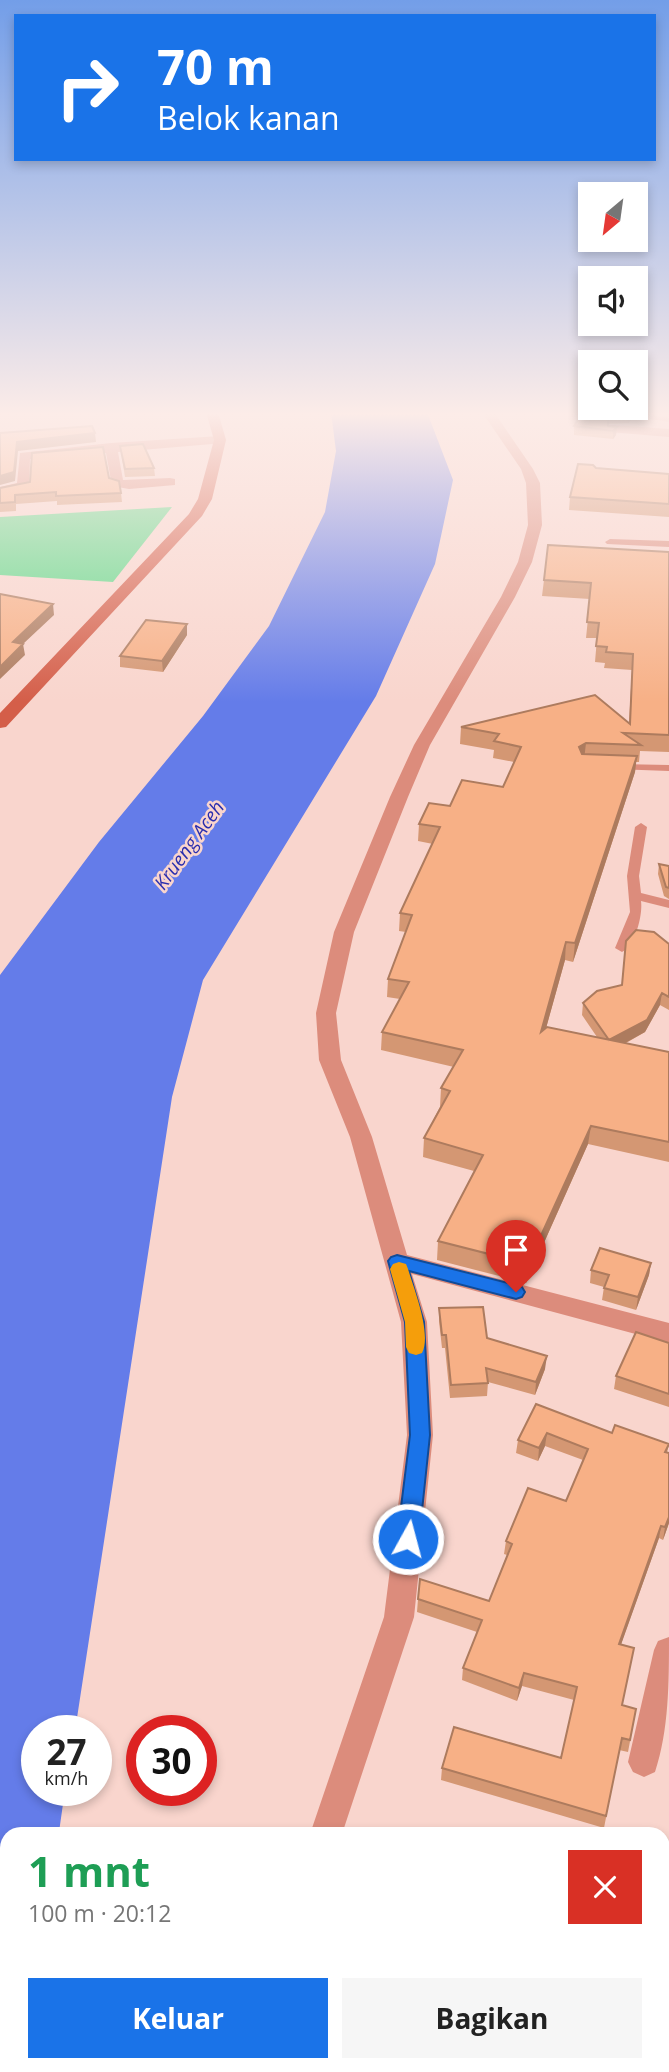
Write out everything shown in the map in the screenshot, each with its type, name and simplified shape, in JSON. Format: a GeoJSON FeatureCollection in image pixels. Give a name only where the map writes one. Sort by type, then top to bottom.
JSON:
{"type":"FeatureCollection","features":[{"type":"Feature","properties":{"kind":"street"},"geometry":{"type":"LineString","coordinates":[[0,723],[199,509]]}},
{"type":"Feature","properties":{"kind":"street"},"geometry":{"type":"LineString","coordinates":[[328,1827],[399,1617],[420,1435],[414,1322],[361,1137],[330,1060],[326,1013],[344,932],[399,797],[422,745],[508,597],[525,562],[536,525],[535,509]]}},
{"type":"Feature","properties":{"kind":"street"},"geometry":{"type":"LineString","coordinates":[[397,1261],[669,1333]]}},
{"type":"Feature","properties":{"kind":"street"},"geometry":{"type":"LineString","coordinates":[[644,1762],[669,1650]]}},
{"type":"Feature","properties":{"kind":"lane"},"geometry":{"type":"LineString","coordinates":[[610,542],[669,544]]}},
{"type":"Feature","properties":{"kind":"lane"},"geometry":{"type":"LineString","coordinates":[[608,767],[669,768]]}},
{"type":"Feature","properties":{"kind":"lane"},"geometry":{"type":"LineString","coordinates":[[622,948],[636,912],[633,876],[641,827]]}},
{"type":"Feature","properties":{"kind":"lane"},"geometry":{"type":"LineString","coordinates":[[636,896],[669,904]]}},
{"type":"Feature","properties":{"kind":"green space"},"geometry":{"type":"Polygon","coordinates":[[[171,509],[113,582],[0,575],[0,517],[171,509]]]}},
{"type":"Feature","properties":{"kind":"water","name":"Krueng Aceh"},"geometry":{"type":"Polygon","coordinates":[[[326,509],[447,509],[435,564],[376,696],[203,980],[172,1097],[77,1715],[21,1715],[21,1806],[63,1806],[60,1827],[0,1827],[0,975],[99,842],[203,716],[269,626],[326,509]]]}},
{"type":"Feature","properties":{"kind":"building"},"geometry":{"type":"Polygon","coordinates":[[[548,545],[669,552],[669,735],[623,733],[641,745],[586,743],[579,747],[582,754],[637,756],[575,943],[566,942],[541,1032],[547,1027],[669,1052],[669,1142],[591,1126],[528,1264],[438,1241],[483,1155],[424,1138],[450,1091],[441,1088],[463,1050],[382,1032],[409,982],[388,979],[412,915],[400,913],[440,827],[419,824],[429,803],[450,806],[462,780],[503,787],[521,747],[494,741],[499,734],[461,727],[595,695],[630,724],[633,654],[606,652],[607,647],[596,646],[599,623],[587,622],[591,583],[544,580],[548,545]]]}},
{"type":"Feature","properties":{"kind":"building"},"geometry":{"type":"Polygon","coordinates":[[[0,594],[53,604],[13,642],[23,644],[0,667],[0,594]]]}},
{"type":"Feature","properties":{"kind":"building"},"geometry":{"type":"Polygon","coordinates":[[[146,620],[187,624],[162,661],[120,656],[146,620]]]}},
{"type":"Feature","properties":{"kind":"building"},"geometry":{"type":"Polygon","coordinates":[[[659,864],[669,866],[669,888],[666,887],[659,864]]]}},
{"type":"Feature","properties":{"kind":"building"},"geometry":{"type":"Polygon","coordinates":[[[636,930],[654,932],[669,944],[669,997],[662,993],[647,1020],[609,1040],[583,1003],[597,991],[622,985],[626,941],[636,930]]]}},
{"type":"Feature","properties":{"kind":"building"},"geometry":{"type":"Polygon","coordinates":[[[600,1248],[651,1263],[638,1297],[604,1288],[609,1275],[591,1270],[600,1248]]]}},
{"type":"Feature","properties":{"kind":"building"},"geometry":{"type":"Polygon","coordinates":[[[483,1307],[487,1338],[547,1356],[536,1382],[486,1368],[488,1383],[451,1385],[446,1335],[442,1335],[439,1308],[483,1307]]]}},
{"type":"Feature","properties":{"kind":"building"},"geometry":{"type":"Polygon","coordinates":[[[636,1332],[669,1343],[669,1394],[616,1376],[636,1332]]]}},
{"type":"Feature","properties":{"kind":"building"},"geometry":{"type":"Polygon","coordinates":[[[536,1404],[612,1433],[615,1425],[669,1444],[665,1452],[669,1453],[669,1517],[665,1527],[661,1526],[619,1644],[634,1648],[622,1705],[636,1709],[630,1740],[622,1738],[606,1816],[442,1768],[454,1727],[561,1758],[577,1687],[524,1673],[519,1688],[463,1668],[482,1620],[418,1599],[420,1579],[489,1601],[512,1544],[506,1541],[528,1488],[566,1501],[588,1449],[547,1433],[539,1448],[518,1440],[536,1404]]]}},
{"type":"Feature","properties":{"kind":"slow traffic"},"geometry":{"type":"LineString","coordinates":[[399,1269],[414,1322],[416,1347]]}},
{"type":"Feature","properties":{"kind":"route"},"geometry":{"type":"LineString","coordinates":[[408,1539],[420,1435],[414,1322],[397,1261],[516,1292]]}}]}
